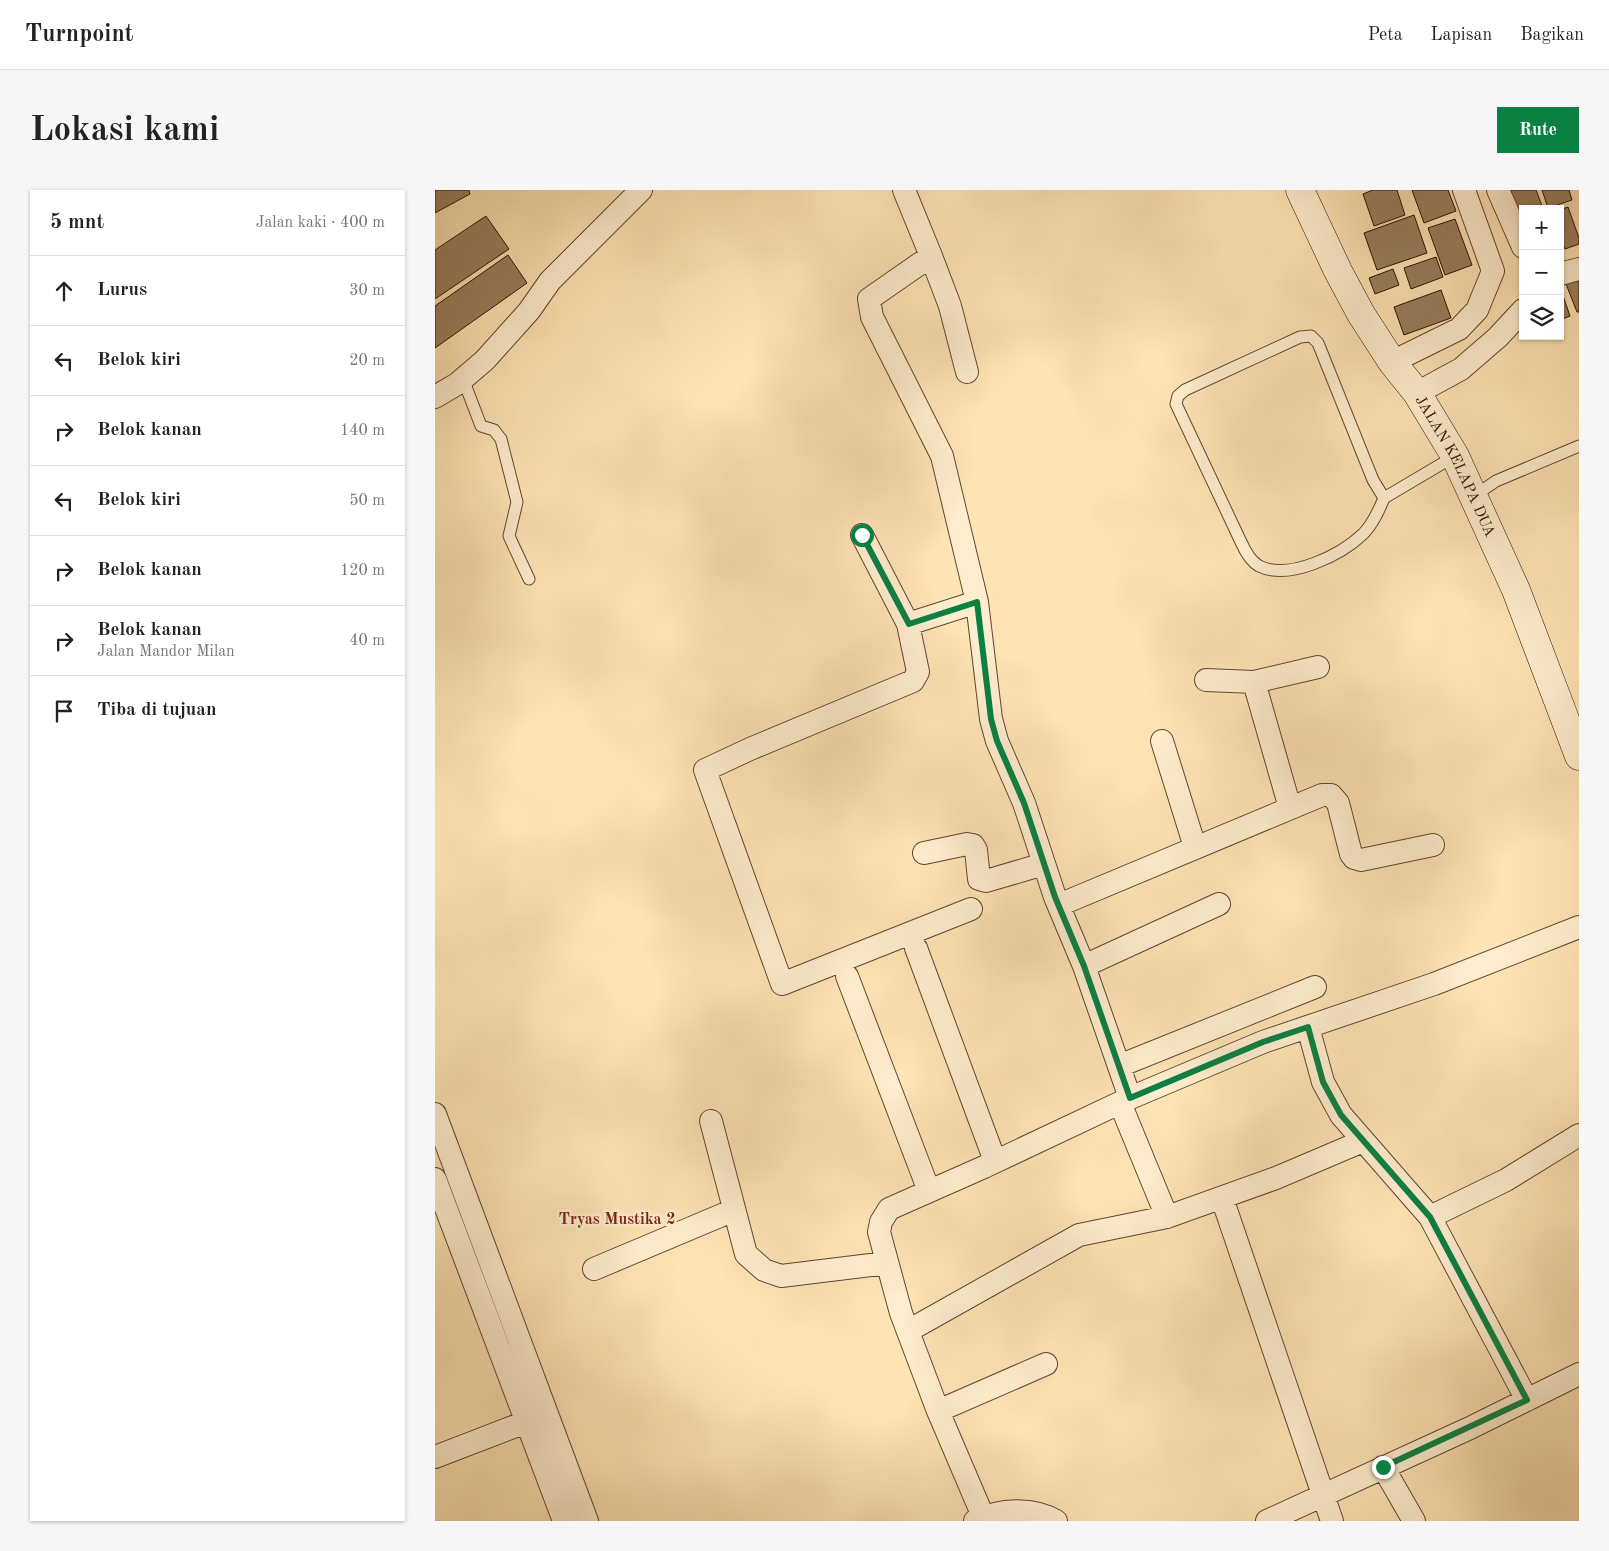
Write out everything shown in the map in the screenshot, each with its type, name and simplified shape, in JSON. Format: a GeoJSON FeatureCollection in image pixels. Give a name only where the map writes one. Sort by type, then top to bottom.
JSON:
{"type":"FeatureCollection","features":[{"type":"Feature","properties":{"kind":"main road","name":"JALAN KELAPA DUA"},"geometry":{"type":"LineString","coordinates":[[1300,190],[1338,271],[1361,314],[1392,362],[1417,394],[1455,456],[1516,590],[1579,756]]}},
{"type":"Feature","properties":{"kind":"street"},"geometry":{"type":"LineString","coordinates":[[435,397],[463,379],[501,344],[550,281],[641,190]]}},
{"type":"Feature","properties":{"kind":"street"},"geometry":{"type":"LineString","coordinates":[[904,190],[951,306],[967,372]]}},
{"type":"Feature","properties":{"kind":"street"},"geometry":{"type":"LineString","coordinates":[[1392,362],[1459,329],[1477,310],[1493,272],[1464,190]]}},
{"type":"Feature","properties":{"kind":"street"},"geometry":{"type":"LineString","coordinates":[[1498,190],[1519,237]]}},
{"type":"Feature","properties":{"kind":"street"},"geometry":{"type":"LineString","coordinates":[[931,256],[869,299],[869,306],[876,326],[942,456],[977,602],[991,719],[997,741],[1024,803],[1059,905],[1084,966],[1119,1066],[1125,1100],[1167,1216]]}},
{"type":"Feature","properties":{"kind":"street"},"geometry":{"type":"LineString","coordinates":[[1564,273],[1579,269]]}},
{"type":"Feature","properties":{"kind":"street"},"geometry":{"type":"LineString","coordinates":[[1417,394],[1461,369],[1498,337],[1519,314]]}},
{"type":"Feature","properties":{"kind":"street"},"geometry":{"type":"LineString","coordinates":[[862,535],[909,624],[918,672],[913,682],[705,770],[782,984],[971,909]]}},
{"type":"Feature","properties":{"kind":"street"},"geometry":{"type":"LineString","coordinates":[[909,624],[977,602]]}},
{"type":"Feature","properties":{"kind":"street"},"geometry":{"type":"LineString","coordinates":[[1206,680],[1254,682],[1318,667]]}},
{"type":"Feature","properties":{"kind":"street"},"geometry":{"type":"LineString","coordinates":[[1254,682],[1290,808]]}},
{"type":"Feature","properties":{"kind":"street"},"geometry":{"type":"LineString","coordinates":[[1162,741],[1195,847]]}},
{"type":"Feature","properties":{"kind":"street"},"geometry":{"type":"LineString","coordinates":[[1059,905],[1322,795],[1331,795],[1339,803],[1351,854],[1354,858],[1361,860],[1433,845]]}},
{"type":"Feature","properties":{"kind":"street"},"geometry":{"type":"LineString","coordinates":[[924,853],[967,844],[973,845],[976,850],[979,879],[986,881],[1044,864]]}},
{"type":"Feature","properties":{"kind":"street"},"geometry":{"type":"LineString","coordinates":[[1084,966],[1219,904]]}},
{"type":"Feature","properties":{"kind":"street"},"geometry":{"type":"LineString","coordinates":[[1056,1521],[1025,1512],[1003,1512],[981,1520],[908,1331],[887,1263],[879,1232],[881,1222],[889,1209],[1125,1100],[1263,1042],[1434,984],[1579,927]]}},
{"type":"Feature","properties":{"kind":"street"},"geometry":{"type":"LineString","coordinates":[[916,948],[995,1161]]}},
{"type":"Feature","properties":{"kind":"street"},"geometry":{"type":"LineString","coordinates":[[847,976],[929,1191]]}},
{"type":"Feature","properties":{"kind":"street"},"geometry":{"type":"LineString","coordinates":[[1119,1066],[1315,987]]}},
{"type":"Feature","properties":{"kind":"street"},"geometry":{"type":"LineString","coordinates":[[1308,1027],[1323,1082],[1341,1115],[1430,1217],[1527,1400]]}},
{"type":"Feature","properties":{"kind":"street"},"geometry":{"type":"LineString","coordinates":[[435,1114],[587,1521]]}},
{"type":"Feature","properties":{"kind":"street"},"geometry":{"type":"LineString","coordinates":[[711,1121],[746,1254],[764,1270],[781,1276],[887,1263]]}},
{"type":"Feature","properties":{"kind":"street"},"geometry":{"type":"LineString","coordinates":[[1430,1217],[1506,1180],[1579,1135]]}},
{"type":"Feature","properties":{"kind":"street"},"geometry":{"type":"LineString","coordinates":[[908,1331],[1079,1234],[1167,1216],[1222,1198],[1276,1178],[1363,1141]]}},
{"type":"Feature","properties":{"kind":"street"},"geometry":{"type":"LineString","coordinates":[[457,1172],[435,1180],[564,1521]]}},
{"type":"Feature","properties":{"kind":"street"},"geometry":{"type":"LineString","coordinates":[[1222,1198],[1332,1521]]}},
{"type":"Feature","properties":{"kind":"street"},"geometry":{"type":"LineString","coordinates":[[594,1270],[734,1210]]}},
{"type":"Feature","properties":{"kind":"street"},"geometry":{"type":"LineString","coordinates":[[938,1411],[1046,1364]]}},
{"type":"Feature","properties":{"kind":"street"},"geometry":{"type":"LineString","coordinates":[[1267,1521],[1579,1374]]}},
{"type":"Feature","properties":{"kind":"street"},"geometry":{"type":"LineString","coordinates":[[435,1457],[547,1413]]}},
{"type":"Feature","properties":{"kind":"street"},"geometry":{"type":"LineString","coordinates":[[1383,1467],[1414,1521]]}},
{"type":"Feature","properties":{"kind":"lane"},"geometry":{"type":"LineString","coordinates":[[1385,498],[1373,480],[1319,343],[1311,336],[1300,337],[1185,390],[1178,396],[1176,404],[1247,556],[1258,566],[1271,570],[1291,570],[1311,565],[1341,549],[1363,534],[1376,516],[1385,498],[1455,456]]}},
{"type":"Feature","properties":{"kind":"lane"},"geometry":{"type":"LineString","coordinates":[[463,379],[481,426],[494,430],[501,439],[517,502],[509,536],[529,579]]}},
{"type":"Feature","properties":{"kind":"lane"},"geometry":{"type":"LineString","coordinates":[[1474,496],[1496,481],[1579,446]]}},
{"type":"Feature","properties":{"kind":"building"},"geometry":{"type":"Polygon","coordinates":[[[435,190],[469,190],[470,194],[435,213],[435,190]]]}},
{"type":"Feature","properties":{"kind":"building"},"geometry":{"type":"Polygon","coordinates":[[[1373,190],[1397,190],[1405,215],[1374,226],[1363,194],[1373,190]]]}},
{"type":"Feature","properties":{"kind":"building"},"geometry":{"type":"Polygon","coordinates":[[[1412,190],[1448,190],[1456,211],[1424,223],[1412,190]]]}},
{"type":"Feature","properties":{"kind":"building"},"geometry":{"type":"Polygon","coordinates":[[[1509,190],[1536,190],[1542,205],[1519,205],[1518,215],[1509,190]]]}},
{"type":"Feature","properties":{"kind":"building"},"geometry":{"type":"Polygon","coordinates":[[[1542,190],[1569,190],[1572,200],[1557,205],[1547,205],[1542,190]]]}},
{"type":"Feature","properties":{"kind":"building"},"geometry":{"type":"Polygon","coordinates":[[[1568,207],[1579,238],[1579,244],[1565,249],[1564,246],[1564,208],[1568,207]]]}},
{"type":"Feature","properties":{"kind":"building"},"geometry":{"type":"Polygon","coordinates":[[[1414,215],[1427,253],[1377,270],[1364,233],[1414,215]]]}},
{"type":"Feature","properties":{"kind":"building"},"geometry":{"type":"Polygon","coordinates":[[[486,216],[509,249],[435,299],[435,250],[486,216]]]}},
{"type":"Feature","properties":{"kind":"building"},"geometry":{"type":"Polygon","coordinates":[[[1455,219],[1472,265],[1445,275],[1428,228],[1455,219]]]}},
{"type":"Feature","properties":{"kind":"building"},"geometry":{"type":"Polygon","coordinates":[[[508,255],[527,283],[435,348],[435,306],[508,255]]]}},
{"type":"Feature","properties":{"kind":"building"},"geometry":{"type":"Polygon","coordinates":[[[1436,257],[1443,277],[1411,289],[1404,268],[1436,257]]]}},
{"type":"Feature","properties":{"kind":"building"},"geometry":{"type":"Polygon","coordinates":[[[1393,269],[1399,285],[1375,294],[1369,278],[1393,269]]]}},
{"type":"Feature","properties":{"kind":"building"},"geometry":{"type":"Polygon","coordinates":[[[1579,279],[1579,312],[1577,312],[1566,284],[1579,279]]]}},
{"type":"Feature","properties":{"kind":"building"},"geometry":{"type":"Polygon","coordinates":[[[1441,290],[1451,318],[1404,335],[1394,307],[1441,290]]]}},
{"type":"Feature","properties":{"kind":"building"},"geometry":{"type":"Polygon","coordinates":[[[1564,299],[1570,316],[1564,318],[1564,299]]]}},
{"type":"Feature","properties":{"kind":"district","name":"Tryas Mustika 2"},"geometry":{"type":"Point","coordinates":[617,1218]}},
{"type":"Feature","properties":{"kind":"route"},"geometry":{"type":"LineString","coordinates":[[862,535],[909,624],[977,602],[991,719],[997,741],[1024,803],[1055,897],[1084,966],[1130,1098],[1263,1042],[1308,1027],[1323,1082],[1341,1115],[1430,1217],[1527,1400],[1383,1467]]}}]}
